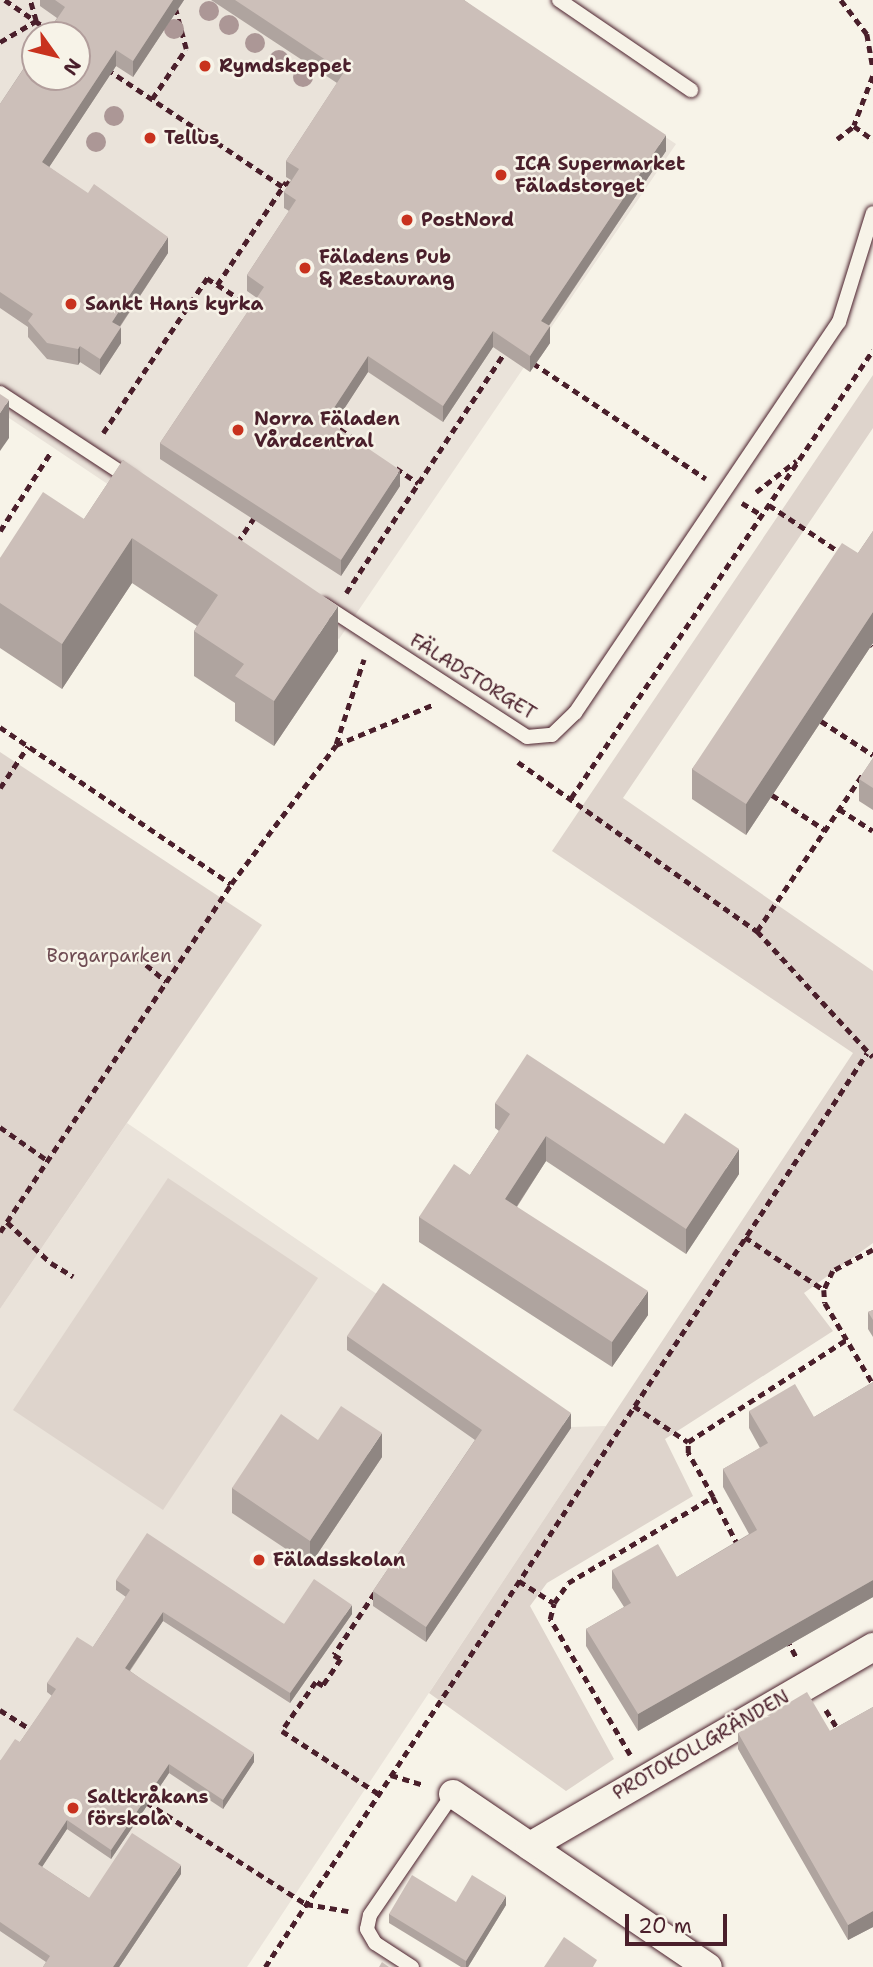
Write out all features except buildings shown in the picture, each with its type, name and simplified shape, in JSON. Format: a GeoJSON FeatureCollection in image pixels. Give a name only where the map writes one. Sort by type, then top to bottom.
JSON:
{"type":"FeatureCollection","features":[{"type":"Feature","properties":{"kind":"street","name":"PROTOKOLLGRÄNDEN"},"geometry":{"type":"LineString","coordinates":[[530,1846],[643,1777],[873,1647]]}},
{"type":"Feature","properties":{"kind":"street"},"geometry":{"type":"LineString","coordinates":[[453,1794],[708,1967]]}},
{"type":"Feature","properties":{"kind":"lane"},"geometry":{"type":"LineString","coordinates":[[559,0],[691,90]]}},
{"type":"Feature","properties":{"kind":"lane","name":"FÄLADSTORGET"},"geometry":{"type":"LineString","coordinates":[[312,597],[527,737],[552,735],[575,713],[839,322],[873,214]]}},
{"type":"Feature","properties":{"kind":"lane"},"geometry":{"type":"LineString","coordinates":[[0,393],[146,488]]}},
{"type":"Feature","properties":{"kind":"lane"},"geometry":{"type":"LineString","coordinates":[[412,1967],[375,1943],[367,1928],[370,1915],[453,1794]]}},
{"type":"Feature","properties":{"kind":"path"},"geometry":{"type":"LineString","coordinates":[[5,0],[36,21]]}},
{"type":"Feature","properties":{"kind":"path"},"geometry":{"type":"LineString","coordinates":[[30,0],[36,21]]}},
{"type":"Feature","properties":{"kind":"path"},"geometry":{"type":"LineString","coordinates":[[152,99],[186,49],[173,0]]}},
{"type":"Feature","properties":{"kind":"path"},"geometry":{"type":"LineString","coordinates":[[841,0],[867,34],[873,67]]}},
{"type":"Feature","properties":{"kind":"path"},"geometry":{"type":"LineString","coordinates":[[0,42],[21,30]]}},
{"type":"Feature","properties":{"kind":"path"},"geometry":{"type":"LineString","coordinates":[[98,63],[283,187]]}},
{"type":"Feature","properties":{"kind":"path"},"geometry":{"type":"LineString","coordinates":[[837,139],[854,126],[873,76]]}},
{"type":"Feature","properties":{"kind":"path"},"geometry":{"type":"LineString","coordinates":[[854,126],[873,140]]}},
{"type":"Feature","properties":{"kind":"path"},"geometry":{"type":"LineString","coordinates":[[217,285],[286,182],[298,190]]}},
{"type":"Feature","properties":{"kind":"path"},"geometry":{"type":"LineString","coordinates":[[90,452],[207,278],[253,308]]}},
{"type":"Feature","properties":{"kind":"path"},"geometry":{"type":"LineString","coordinates":[[333,611],[513,340]]}},
{"type":"Feature","properties":{"kind":"path"},"geometry":{"type":"LineString","coordinates":[[509,346],[762,515]]}},
{"type":"Feature","properties":{"kind":"path"},"geometry":{"type":"LineString","coordinates":[[571,798],[873,350]]}},
{"type":"Feature","properties":{"kind":"path"},"geometry":{"type":"LineString","coordinates":[[320,415],[363,445]]}},
{"type":"Feature","properties":{"kind":"path"},"geometry":{"type":"LineString","coordinates":[[0,531],[63,434]]}},
{"type":"Feature","properties":{"kind":"path"},"geometry":{"type":"LineString","coordinates":[[742,503],[800,457]]}},
{"type":"Feature","properties":{"kind":"path"},"geometry":{"type":"LineString","coordinates":[[386,460],[418,483]]}},
{"type":"Feature","properties":{"kind":"path"},"geometry":{"type":"LineString","coordinates":[[769,505],[850,559]]}},
{"type":"Feature","properties":{"kind":"path"},"geometry":{"type":"LineString","coordinates":[[235,547],[256,514]]}},
{"type":"Feature","properties":{"kind":"path"},"geometry":{"type":"LineString","coordinates":[[0,1231],[231,884],[336,745],[372,636]]}},
{"type":"Feature","properties":{"kind":"path"},"geometry":{"type":"LineString","coordinates":[[336,745],[434,704],[445,712]]}},
{"type":"Feature","properties":{"kind":"path"},"geometry":{"type":"LineString","coordinates":[[821,721],[873,755]]}},
{"type":"Feature","properties":{"kind":"path"},"geometry":{"type":"LineString","coordinates":[[0,727],[231,884]]}},
{"type":"Feature","properties":{"kind":"path"},"geometry":{"type":"LineString","coordinates":[[0,788],[28,746]]}},
{"type":"Feature","properties":{"kind":"path"},"geometry":{"type":"LineString","coordinates":[[514,759],[757,931],[873,1057]]}},
{"type":"Feature","properties":{"kind":"path"},"geometry":{"type":"LineString","coordinates":[[757,931],[866,769]]}},
{"type":"Feature","properties":{"kind":"path"},"geometry":{"type":"LineString","coordinates":[[772,795],[825,830]]}},
{"type":"Feature","properties":{"kind":"path"},"geometry":{"type":"LineString","coordinates":[[839,809],[873,831]]}},
{"type":"Feature","properties":{"kind":"path"},"geometry":{"type":"LineString","coordinates":[[137,957],[166,981]]}},
{"type":"Feature","properties":{"kind":"path"},"geometry":{"type":"LineString","coordinates":[[265,1967],[867,1053]]}},
{"type":"Feature","properties":{"kind":"path"},"geometry":{"type":"LineString","coordinates":[[0,1127],[47,1160]]}},
{"type":"Feature","properties":{"kind":"path"},"geometry":{"type":"LineString","coordinates":[[7,1222],[51,1263],[73,1276]]}},
{"type":"Feature","properties":{"kind":"path"},"geometry":{"type":"LineString","coordinates":[[746,1237],[824,1290]]}},
{"type":"Feature","properties":{"kind":"path"},"geometry":{"type":"LineString","coordinates":[[873,1250],[834,1271],[824,1290],[825,1303],[873,1384]]}},
{"type":"Feature","properties":{"kind":"path"},"geometry":{"type":"LineString","coordinates":[[688,1443],[847,1339]]}},
{"type":"Feature","properties":{"kind":"path"},"geometry":{"type":"LineString","coordinates":[[634,1406],[688,1443]]}},
{"type":"Feature","properties":{"kind":"path"},"geometry":{"type":"LineString","coordinates":[[688,1443],[688,1453],[743,1555]]}},
{"type":"Feature","properties":{"kind":"path"},"geometry":{"type":"LineString","coordinates":[[643,1777],[550,1619],[554,1603],[568,1583],[713,1497]]}},
{"type":"Feature","properties":{"kind":"path"},"geometry":{"type":"LineString","coordinates":[[519,1581],[554,1603]]}},
{"type":"Feature","properties":{"kind":"path"},"geometry":{"type":"LineString","coordinates":[[379,1587],[334,1655],[341,1659],[323,1686],[316,1682],[282,1731],[379,1794]]}},
{"type":"Feature","properties":{"kind":"path"},"geometry":{"type":"LineString","coordinates":[[786,1636],[810,1683],[845,1740]]}},
{"type":"Feature","properties":{"kind":"path"},"geometry":{"type":"LineString","coordinates":[[0,1710],[47,1740]]}},
{"type":"Feature","properties":{"kind":"path"},"geometry":{"type":"LineString","coordinates":[[141,1800],[306,1904],[370,1915]]}},
{"type":"Feature","properties":{"kind":"shaded area"},"geometry":{"type":"Polygon","coordinates":[[[0,0],[458,0],[676,144],[339,639],[0,412],[0,0]]]}},
{"type":"Feature","properties":{"kind":"shaded area","name":"Fäladsskolan"},"geometry":{"type":"Polygon","coordinates":[[[127,1123],[571,1427],[606,1426],[247,1967],[0,1967],[0,1309],[127,1123]]]}},
{"type":"Feature","properties":{"kind":"green space"},"geometry":{"type":"Polygon","coordinates":[[[873,375],[873,428],[623,798],[873,971],[873,1243],[804,1293],[833,1331],[665,1439],[693,1496],[547,1583],[530,1606],[614,1759],[566,1791],[429,1693],[853,1053],[552,851],[873,375]]]}},
{"type":"Feature","properties":{"kind":"green space","name":"Borgarparken"},"geometry":{"type":"Polygon","coordinates":[[[0,752],[262,925],[0,1309],[0,752]]]}},
{"type":"Feature","properties":{"kind":"green space"},"geometry":{"type":"Polygon","coordinates":[[[168,1178],[318,1278],[163,1510],[13,1410],[168,1178]]]}},
{"type":"Feature","properties":{"kind":"place","name":"Rymdskeppet"},"geometry":{"type":"Point","coordinates":[205,66]}},
{"type":"Feature","properties":{"kind":"place","name":"Tellus"},"geometry":{"type":"Point","coordinates":[150,138]}},
{"type":"Feature","properties":{"kind":"place","name":"ICA Supermarket Fäladstorget"},"geometry":{"type":"Point","coordinates":[501,175]}},
{"type":"Feature","properties":{"kind":"place","name":"PostNord"},"geometry":{"type":"Point","coordinates":[407,220]}},
{"type":"Feature","properties":{"kind":"place","name":"Fäladens Pub & Restaurang"},"geometry":{"type":"Point","coordinates":[305,268]}},
{"type":"Feature","properties":{"kind":"place","name":"Sankt Hans kyrka"},"geometry":{"type":"Point","coordinates":[71,304]}},
{"type":"Feature","properties":{"kind":"place","name":"Norra Fäladen Vårdcentral"},"geometry":{"type":"Point","coordinates":[238,430]}},
{"type":"Feature","properties":{"kind":"place","name":"Fäladsskolan"},"geometry":{"type":"Point","coordinates":[259,1560]}},
{"type":"Feature","properties":{"kind":"place","name":"Saltkråkans förskola"},"geometry":{"type":"Point","coordinates":[73,1808]}}]}
